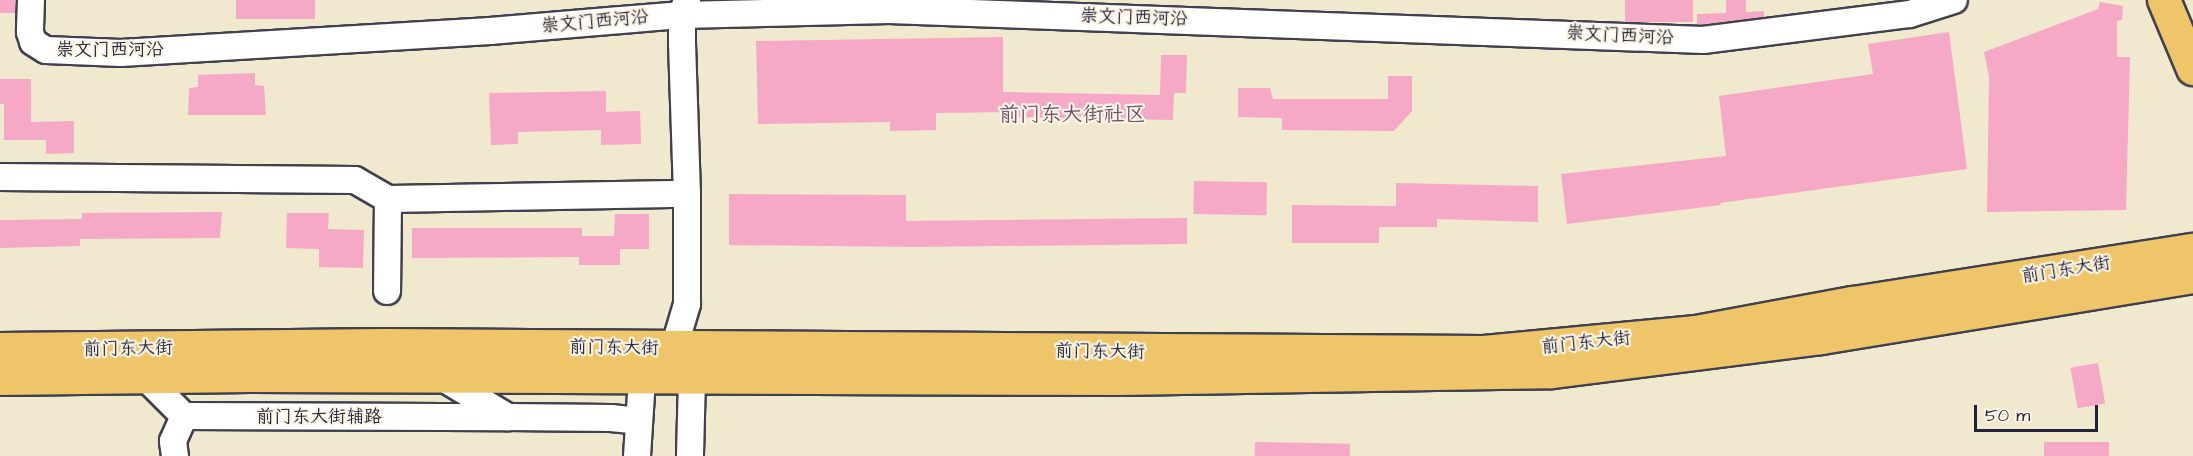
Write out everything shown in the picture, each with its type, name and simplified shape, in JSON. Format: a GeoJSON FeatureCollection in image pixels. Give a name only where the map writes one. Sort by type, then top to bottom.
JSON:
{"type":"FeatureCollection","features":[{"type":"Feature","properties":{"kind":"main road"},"geometry":{"type":"LineString","coordinates":[[2164,0],[2193,69]]}},
{"type":"Feature","properties":{"kind":"main road","name":"前门东大街"},"geometry":{"type":"LineString","coordinates":[[8,345],[1484,352],[1696,332],[1853,303],[2193,250]]}},
{"type":"Feature","properties":{"kind":"main road","name":"前门东大街"},"geometry":{"type":"LineString","coordinates":[[0,379],[145,377],[1119,379],[1552,372],[1821,338],[2193,277]]}},
{"type":"Feature","properties":{"kind":"street","name":"崇文门西河沿"},"geometry":{"type":"LineString","coordinates":[[31,0],[30,32],[33,42],[46,50],[121,53],[490,32],[685,7],[889,10],[1703,40],[1910,14],[1954,0]]}},
{"type":"Feature","properties":{"kind":"street"},"geometry":{"type":"LineString","coordinates":[[636,456],[642,379],[674,348],[687,303],[685,7]]}},
{"type":"Feature","properties":{"kind":"street"},"geometry":{"type":"LineString","coordinates":[[0,177],[355,180],[388,199],[687,194]]}},
{"type":"Feature","properties":{"kind":"street"},"geometry":{"type":"LineString","coordinates":[[387,291],[388,199]]}},
{"type":"Feature","properties":{"kind":"street"},"geometry":{"type":"LineString","coordinates":[[674,348],[692,378],[690,456]]}},
{"type":"Feature","properties":{"kind":"street"},"geometry":{"type":"LineString","coordinates":[[145,377],[184,416],[173,441],[175,456]]}},
{"type":"Feature","properties":{"kind":"street"},"geometry":{"type":"LineString","coordinates":[[443,378],[508,417]]}},
{"type":"Feature","properties":{"kind":"street","name":"前门东大街辅路"},"geometry":{"type":"LineString","coordinates":[[184,416],[611,418],[639,421]]}},
{"type":"Feature","properties":{"kind":"building"},"geometry":{"type":"Polygon","coordinates":[[[0,0],[16,0],[16,13],[0,13],[0,0]]]}},
{"type":"Feature","properties":{"kind":"building"},"geometry":{"type":"Polygon","coordinates":[[[236,0],[315,0],[315,19],[236,19],[236,0]]]}},
{"type":"Feature","properties":{"kind":"building"},"geometry":{"type":"Polygon","coordinates":[[[1625,0],[1693,0],[1693,22],[1625,22],[1625,0]]]}},
{"type":"Feature","properties":{"kind":"building"},"geometry":{"type":"Polygon","coordinates":[[[1726,0],[1746,0],[1746,12],[1764,11],[1764,17],[1697,25],[1697,14],[1726,13],[1726,0]]]}},
{"type":"Feature","properties":{"kind":"building"},"geometry":{"type":"Polygon","coordinates":[[[2100,2],[2123,6],[2122,20],[2117,21],[2117,57],[2130,57],[2126,210],[1987,212],[1989,76],[1984,52],[2098,9],[2100,2]]]}},
{"type":"Feature","properties":{"kind":"building"},"geometry":{"type":"Polygon","coordinates":[[[1949,32],[1967,169],[1720,203],[1721,205],[1567,224],[1561,174],[1726,156],[1719,96],[1873,74],[1868,44],[1949,32]]]}},
{"type":"Feature","properties":{"kind":"building"},"geometry":{"type":"Polygon","coordinates":[[[1003,37],[1003,92],[1160,95],[1161,55],[1187,55],[1186,93],[1174,93],[1173,120],[1013,117],[1013,112],[936,113],[936,130],[890,131],[890,122],[758,124],[756,41],[1003,37]]]}},
{"type":"Feature","properties":{"kind":"building"},"geometry":{"type":"Polygon","coordinates":[[[255,73],[255,85],[264,86],[266,115],[188,115],[189,88],[198,87],[198,75],[255,73]]]}},
{"type":"Feature","properties":{"kind":"building"},"geometry":{"type":"Polygon","coordinates":[[[1388,76],[1412,76],[1412,111],[1394,131],[1282,130],[1282,118],[1238,117],[1238,88],[1270,88],[1273,99],[1388,99],[1388,76]]]}},
{"type":"Feature","properties":{"kind":"building"},"geometry":{"type":"Polygon","coordinates":[[[0,79],[31,79],[31,122],[74,121],[74,153],[46,154],[46,140],[4,140],[4,104],[0,104],[0,79]]]}},
{"type":"Feature","properties":{"kind":"building"},"geometry":{"type":"Polygon","coordinates":[[[606,91],[606,112],[640,111],[641,144],[601,145],[601,130],[518,132],[518,144],[491,145],[489,93],[606,91]]]}},
{"type":"Feature","properties":{"kind":"building"},"geometry":{"type":"Polygon","coordinates":[[[1194,181],[1267,182],[1266,215],[1193,214],[1194,181]]]}},
{"type":"Feature","properties":{"kind":"building"},"geometry":{"type":"Polygon","coordinates":[[[1396,183],[1538,186],[1538,222],[1437,219],[1437,227],[1379,227],[1379,243],[1292,243],[1292,205],[1396,206],[1396,183]]]}},
{"type":"Feature","properties":{"kind":"building"},"geometry":{"type":"Polygon","coordinates":[[[729,194],[906,195],[906,221],[1187,218],[1187,244],[915,247],[729,245],[729,194]]]}},
{"type":"Feature","properties":{"kind":"building"},"geometry":{"type":"Polygon","coordinates":[[[222,212],[220,238],[80,239],[80,246],[0,248],[0,220],[82,219],[82,213],[222,212]]]}},
{"type":"Feature","properties":{"kind":"building"},"geometry":{"type":"Polygon","coordinates":[[[287,213],[329,213],[328,229],[364,230],[363,268],[319,267],[319,249],[286,248],[287,213]]]}},
{"type":"Feature","properties":{"kind":"building"},"geometry":{"type":"Polygon","coordinates":[[[615,214],[649,214],[649,249],[620,249],[620,265],[579,265],[579,257],[412,258],[412,228],[582,228],[582,236],[614,236],[615,214]]]}},
{"type":"Feature","properties":{"kind":"building"},"geometry":{"type":"Polygon","coordinates":[[[2098,363],[2105,403],[2078,408],[2070,368],[2098,363]]]}},
{"type":"Feature","properties":{"kind":"building"},"geometry":{"type":"Polygon","coordinates":[[[1255,442],[1350,444],[1350,456],[1255,456],[1255,442]]]}},
{"type":"Feature","properties":{"kind":"building"},"geometry":{"type":"Polygon","coordinates":[[[2044,442],[2109,442],[2109,456],[2044,456],[2044,442]]]}},
{"type":"Feature","properties":{"kind":"district","name":"前门东大街社区"},"geometry":{"type":"Point","coordinates":[1072,115]}}]}
